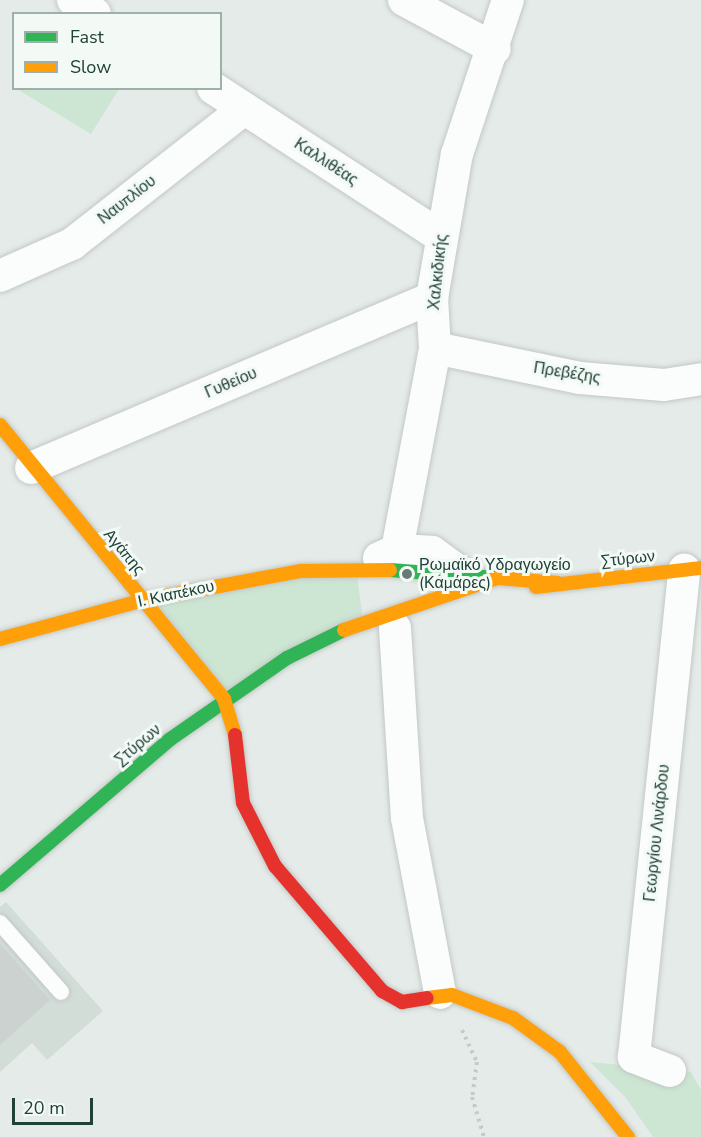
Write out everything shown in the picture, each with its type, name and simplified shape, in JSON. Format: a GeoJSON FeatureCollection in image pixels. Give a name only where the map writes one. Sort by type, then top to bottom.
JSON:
{"type":"FeatureCollection","features":[{"type":"Feature","properties":{"kind":"street"},"geometry":{"type":"LineString","coordinates":[[73,0],[91,12]]}},
{"type":"Feature","properties":{"kind":"street"},"geometry":{"type":"LineString","coordinates":[[404,0],[495,49]]}},
{"type":"Feature","properties":{"kind":"street","name":"Χαλκιδικής"},"geometry":{"type":"LineString","coordinates":[[397,550],[435,348],[432,298],[440,236],[457,154],[495,49],[508,0]]}},
{"type":"Feature","properties":{"kind":"street","name":"Καλλιθέας"},"geometry":{"type":"LineString","coordinates":[[216,90],[440,236]]}},
{"type":"Feature","properties":{"kind":"street","name":"Ναυπλίου"},"geometry":{"type":"LineString","coordinates":[[0,276],[72,244],[244,109]]}},
{"type":"Feature","properties":{"kind":"street","name":"Γυθείου"},"geometry":{"type":"LineString","coordinates":[[31,468],[432,298]]}},
{"type":"Feature","properties":{"kind":"street","name":"Πρεβέζης"},"geometry":{"type":"LineString","coordinates":[[435,348],[580,378],[664,385],[701,379]]}},
{"type":"Feature","properties":{"kind":"street","name":"Αγάπης"},"geometry":{"type":"LineString","coordinates":[[0,425],[31,468],[144,600],[224,699],[234,726],[243,803],[275,866],[391,998],[402,1002],[452,995]]}},
{"type":"Feature","properties":{"kind":"street","name":"Ι. Κιαπέκου"},"geometry":{"type":"LineString","coordinates":[[356,568],[397,550],[432,552],[462,574]]}},
{"type":"Feature","properties":{"kind":"street","name":"Ι. Κιαπέκου"},"geometry":{"type":"LineString","coordinates":[[0,639],[144,600],[301,571],[356,568],[498,578]]}},
{"type":"Feature","properties":{"kind":"street","name":"Στύρων"},"geometry":{"type":"LineString","coordinates":[[309,646],[395,628],[499,595],[558,583],[693,569]]}},
{"type":"Feature","properties":{"kind":"street","name":"Γεωργίου Λινάρδου"},"geometry":{"type":"LineString","coordinates":[[670,1071],[634,1057],[693,569]]}},
{"type":"Feature","properties":{"kind":"street","name":"Στύρων"},"geometry":{"type":"LineString","coordinates":[[0,885],[224,699],[309,646],[363,620],[498,578],[558,583]]}},
{"type":"Feature","properties":{"kind":"street"},"geometry":{"type":"LineString","coordinates":[[395,628],[407,818],[452,995],[513,1018],[560,1052],[623,1134]]}},
{"type":"Feature","properties":{"kind":"lane"},"geometry":{"type":"LineString","coordinates":[[3,931],[61,992]]}},
{"type":"Feature","properties":{"kind":"path"},"geometry":{"type":"LineString","coordinates":[[452,995],[457,1019],[477,1062],[472,1097],[484,1137]]}},
{"type":"Feature","properties":{"kind":"shaded area"},"geometry":{"type":"Polygon","coordinates":[[[6,902],[103,1011],[47,1060],[32,1043],[0,1072],[0,907],[6,902]]]}},
{"type":"Feature","properties":{"kind":"green space"},"geometry":{"type":"Polygon","coordinates":[[[19,90],[118,90],[91,134],[19,90]]]}},
{"type":"Feature","properties":{"kind":"green space"},"geometry":{"type":"Polygon","coordinates":[[[356,568],[363,620],[224,699],[144,600],[356,568]]]}},
{"type":"Feature","properties":{"kind":"green space"},"geometry":{"type":"Polygon","coordinates":[[[590,1062],[691,1072],[701,1090],[701,1137],[653,1137],[626,1098],[590,1062]]]}},
{"type":"Feature","properties":{"kind":"building"},"geometry":{"type":"Polygon","coordinates":[[[0,944],[50,1000],[0,1045],[0,944]]]}},
{"type":"Feature","properties":{"kind":"traffic: fast"},"geometry":{"type":"LineString","coordinates":[[390,570],[497,578]]}},
{"type":"Feature","properties":{"kind":"traffic: fast"},"geometry":{"type":"LineString","coordinates":[[0,885],[169,740],[287,658],[344,630]]}},
{"type":"Feature","properties":{"kind":"traffic: slow"},"geometry":{"type":"LineString","coordinates":[[0,425],[224,699],[235,735]]}},
{"type":"Feature","properties":{"kind":"traffic: slow"},"geometry":{"type":"LineString","coordinates":[[536,587],[701,568]]}},
{"type":"Feature","properties":{"kind":"traffic: slow"},"geometry":{"type":"LineString","coordinates":[[0,639],[144,600],[301,571],[390,570]]}},
{"type":"Feature","properties":{"kind":"traffic: slow"},"geometry":{"type":"LineString","coordinates":[[344,630],[498,578],[558,583]]}},
{"type":"Feature","properties":{"kind":"traffic: slow"},"geometry":{"type":"LineString","coordinates":[[427,998],[452,995],[513,1018],[560,1052],[628,1137]]}},
{"type":"Feature","properties":{"kind":"traffic: jam"},"geometry":{"type":"LineString","coordinates":[[235,735],[243,803],[275,866],[382,991],[402,1002],[427,998]]}},
{"type":"Feature","properties":{"kind":"place","name":"Ρωμαϊκό Υδραγωγείο (Καμάρες)"},"geometry":{"type":"Point","coordinates":[407,574]}}]}
